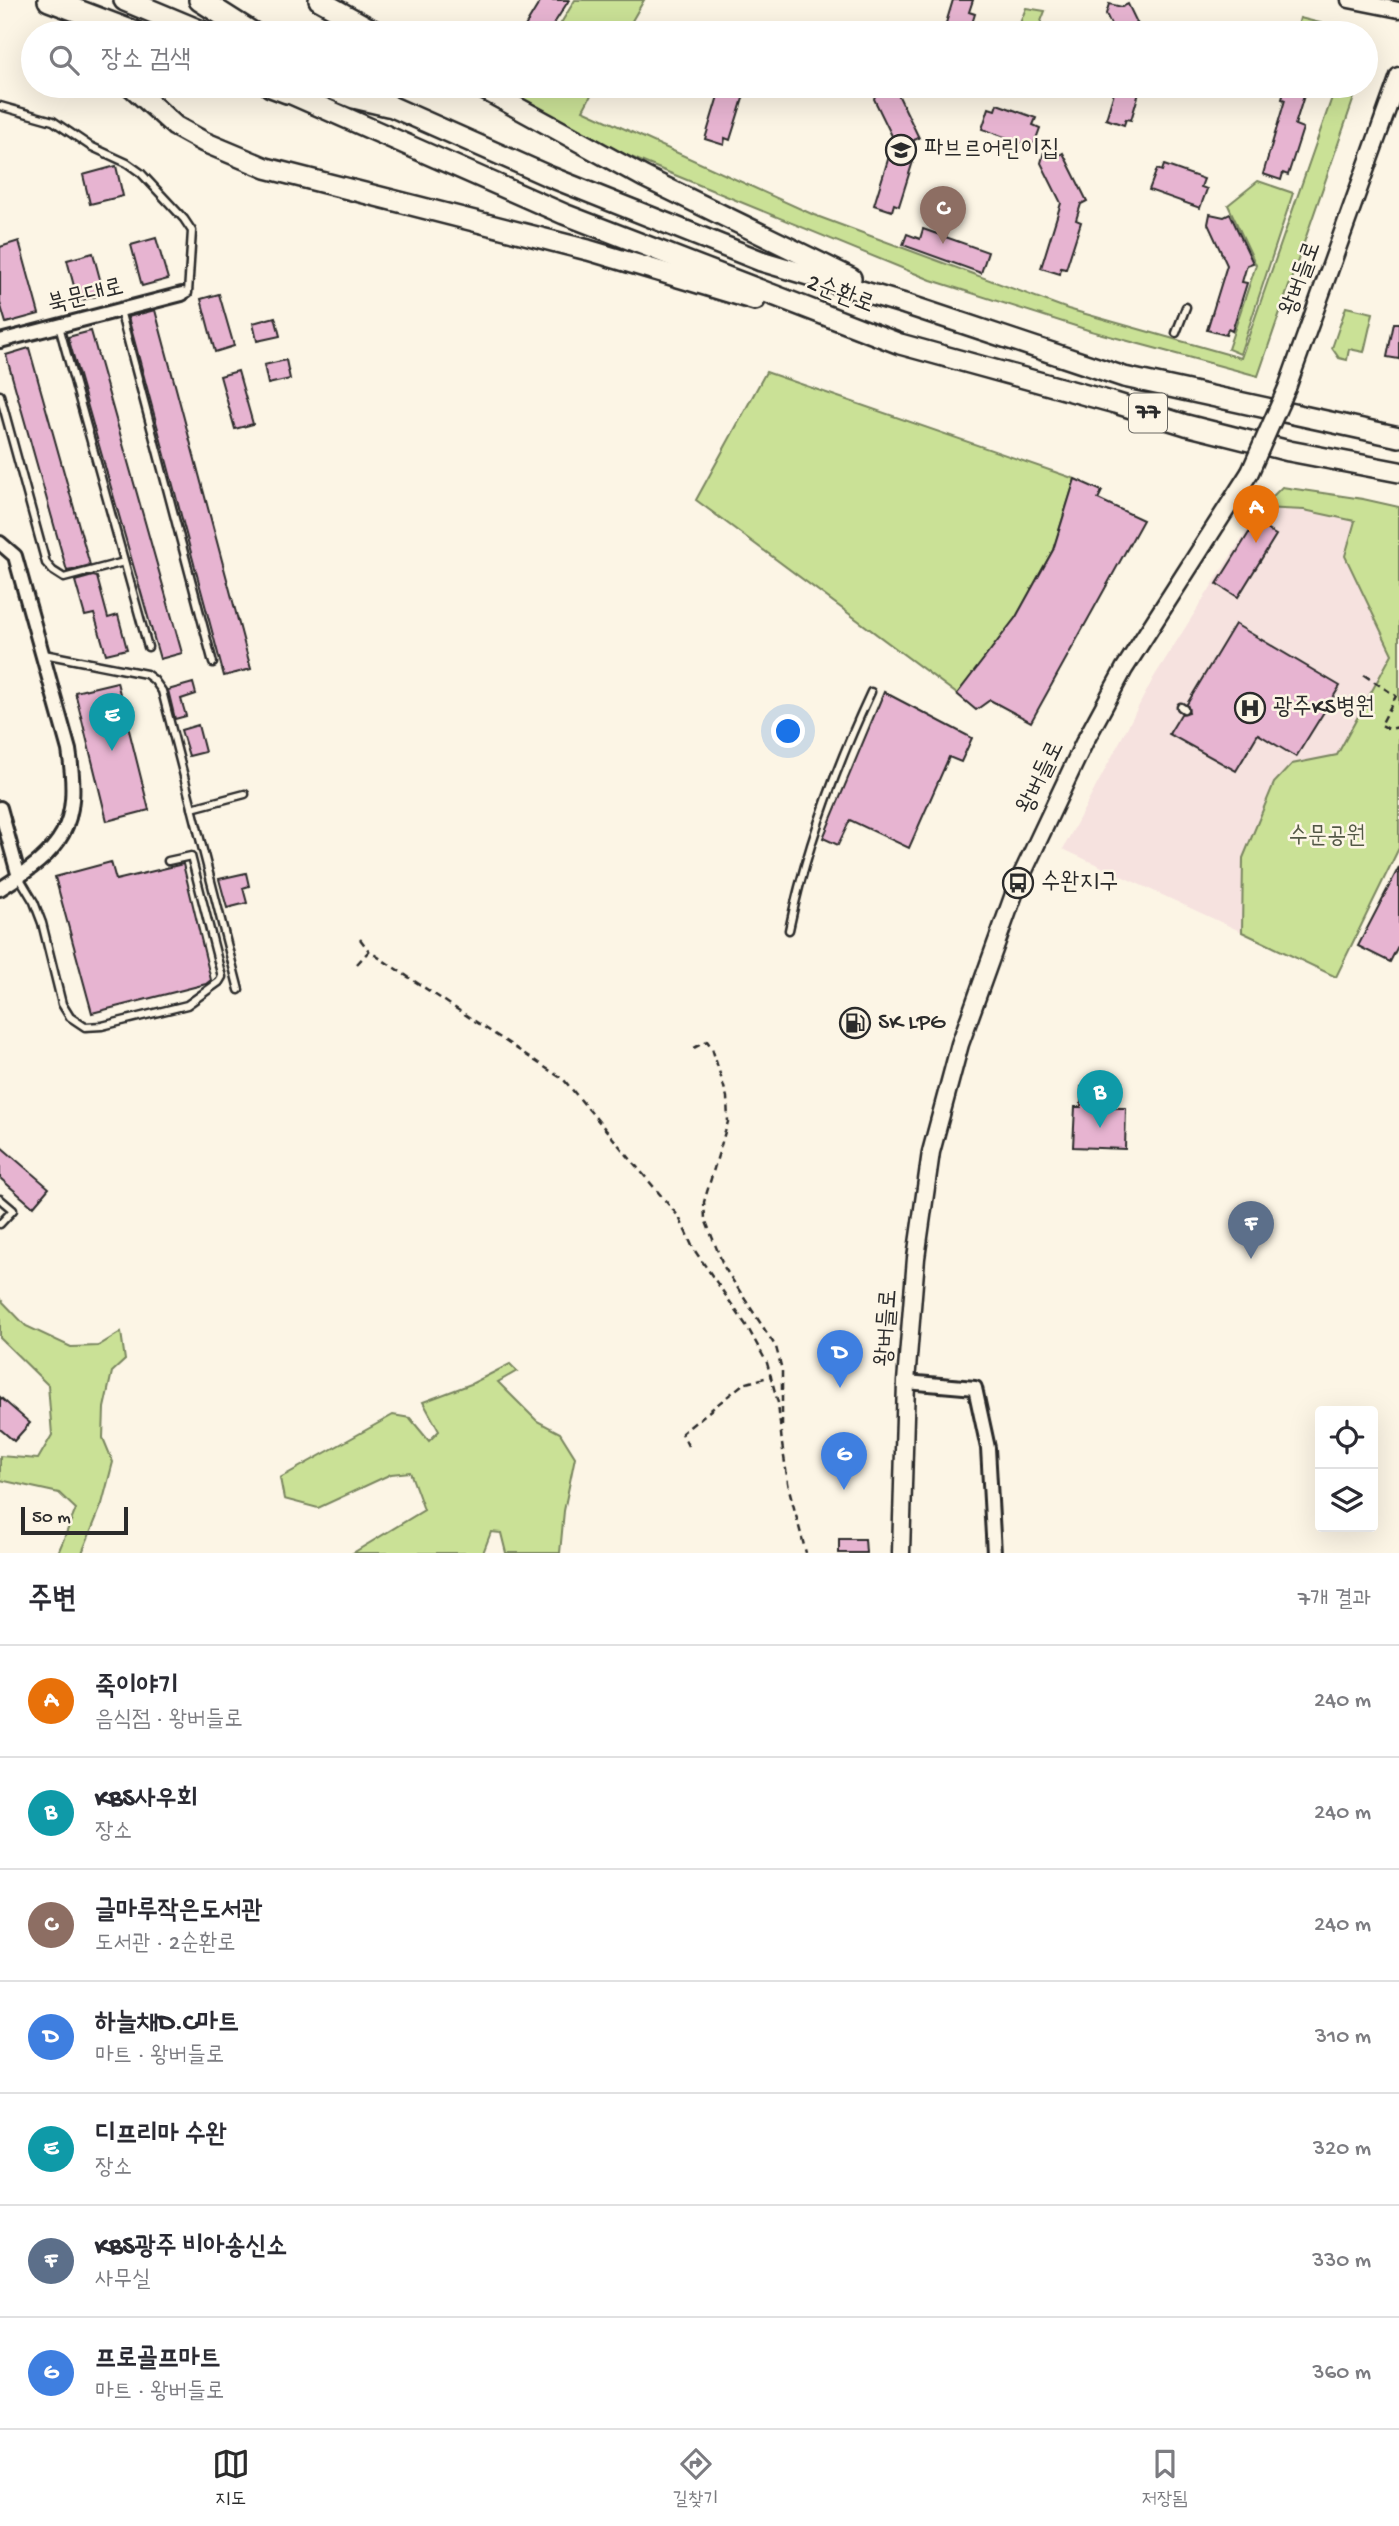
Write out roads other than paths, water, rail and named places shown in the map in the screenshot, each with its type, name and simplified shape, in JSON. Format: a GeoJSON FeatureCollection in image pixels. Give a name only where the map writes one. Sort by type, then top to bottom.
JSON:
{"type":"FeatureCollection","features":[{"type":"Feature","properties":{"kind":"highway"},"geometry":{"type":"LineString","coordinates":[[49,0],[104,21]]}},
{"type":"Feature","properties":{"kind":"highway"},"geometry":{"type":"LineString","coordinates":[[76,0],[124,21]]}},
{"type":"Feature","properties":{"kind":"highway"},"geometry":{"type":"LineString","coordinates":[[125,0],[175,21]]}},
{"type":"Feature","properties":{"kind":"highway"},"geometry":{"type":"LineString","coordinates":[[200,0],[233,21]]}},
{"type":"Feature","properties":{"kind":"highway"},"geometry":{"type":"LineString","coordinates":[[319,0],[357,21]]}},
{"type":"Feature","properties":{"kind":"highway"},"geometry":{"type":"LineString","coordinates":[[144,98],[175,126],[204,142],[266,168],[588,250],[900,344]]}},
{"type":"Feature","properties":{"kind":"highway","name":"2순환로"},"geometry":{"type":"LineString","coordinates":[[300,98],[564,214],[900,344],[1115,402],[1186,425],[1289,451],[1399,472]]}},
{"type":"Feature","properties":{"kind":"highway"},"geometry":{"type":"LineString","coordinates":[[358,98],[388,105]]}},
{"type":"Feature","properties":{"kind":"highway"},"geometry":{"type":"LineString","coordinates":[[375,98],[388,105]]}},
{"type":"Feature","properties":{"kind":"highway"},"geometry":{"type":"LineString","coordinates":[[500,98],[645,177],[905,304]]}},
{"type":"Feature","properties":{"kind":"highway","name":"2순환로"},"geometry":{"type":"LineString","coordinates":[[388,105],[548,176],[761,261],[905,304],[1124,377],[1399,438]]}},
{"type":"Feature","properties":{"kind":"main road","name":"왕버들로"},"geometry":{"type":"LineString","coordinates":[[901,1553],[906,1382],[916,1258],[931,1152],[960,1044],[1018,883],[1084,743],[1124,669],[1250,472],[1287,388],[1399,76]]}},
{"type":"Feature","properties":{"kind":"street"},"geometry":{"type":"LineString","coordinates":[[1349,0],[1399,10]]}},
{"type":"Feature","properties":{"kind":"street","name":"북문대로"},"geometry":{"type":"LineString","coordinates":[[0,341],[182,294]]}},
{"type":"Feature","properties":{"kind":"street"},"geometry":{"type":"LineString","coordinates":[[0,543],[15,556],[69,750],[73,778],[73,800],[59,841],[45,858],[0,889]]}},
{"type":"Feature","properties":{"kind":"street"},"geometry":{"type":"LineString","coordinates":[[0,808],[19,877]]}},
{"type":"Feature","properties":{"kind":"street"},"geometry":{"type":"LineString","coordinates":[[906,1382],[975,1388],[988,1448],[995,1553]]}},
{"type":"Feature","properties":{"kind":"lane"},"geometry":{"type":"LineString","coordinates":[[0,106],[52,121],[90,146],[127,163],[141,173],[192,231],[188,293],[182,294]]}},
{"type":"Feature","properties":{"kind":"lane"},"geometry":{"type":"LineString","coordinates":[[1176,333],[1186,307]]}},
{"type":"Feature","properties":{"kind":"lane"},"geometry":{"type":"LineString","coordinates":[[120,310],[213,663]]}},
{"type":"Feature","properties":{"kind":"lane"},"geometry":{"type":"LineString","coordinates":[[59,326],[148,647]]}},
{"type":"Feature","properties":{"kind":"lane"},"geometry":{"type":"LineString","coordinates":[[0,395],[47,564],[64,578],[124,562]]}},
{"type":"Feature","properties":{"kind":"lane"},"geometry":{"type":"LineString","coordinates":[[42,654],[146,674],[162,691],[239,990]]}},
{"type":"Feature","properties":{"kind":"lane"},"geometry":{"type":"LineString","coordinates":[[789,930],[796,897],[828,796],[872,692]]}},
{"type":"Feature","properties":{"kind":"lane"},"geometry":{"type":"LineString","coordinates":[[192,808],[245,794]]}},
{"type":"Feature","properties":{"kind":"lane"},"geometry":{"type":"LineString","coordinates":[[19,877],[34,902],[42,923],[62,1004],[70,1017],[85,1027],[102,1027],[187,1005],[222,977],[191,856],[168,861]]}},
{"type":"Feature","properties":{"kind":"lane"},"geometry":{"type":"LineString","coordinates":[[0,1199],[13,1210],[0,1224]]}},
{"type":"Feature","properties":{"kind":"tunnel"},"geometry":{"type":"LineString","coordinates":[[77,4],[85,21]]}},
{"type":"Feature","properties":{"kind":"place","name":"파브르어린이집"},"geometry":{"type":"Point","coordinates":[901,150]}},
{"type":"Feature","properties":{"kind":"place","name":"글마루작은도서관"},"geometry":{"type":"Point","coordinates":[943,244]}},
{"type":"Feature","properties":{"kind":"place","name":"죽이야기"},"geometry":{"type":"Point","coordinates":[1256,543]}},
{"type":"Feature","properties":{"kind":"place","name":"광주KS병원"},"geometry":{"type":"Point","coordinates":[1250,708]}},
{"type":"Feature","properties":{"kind":"place","name":"디프리마 수완"},"geometry":{"type":"Point","coordinates":[112,751]}},
{"type":"Feature","properties":{"kind":"place","name":"수완지구"},"geometry":{"type":"Point","coordinates":[1018,883]}},
{"type":"Feature","properties":{"kind":"place","name":"SK LPG"},"geometry":{"type":"Point","coordinates":[855,1023]}},
{"type":"Feature","properties":{"kind":"place","name":"KBS사우회"},"geometry":{"type":"Point","coordinates":[1100,1128]}},
{"type":"Feature","properties":{"kind":"place","name":"KBS광주 비아송신소"},"geometry":{"type":"Point","coordinates":[1251,1259]}},
{"type":"Feature","properties":{"kind":"place","name":"하늘채D.C마트"},"geometry":{"type":"Point","coordinates":[840,1388]}},
{"type":"Feature","properties":{"kind":"place","name":"프로골프마트"},"geometry":{"type":"Point","coordinates":[844,1490]}},
{"type":"Feature","properties":{"kind":"park label","name":"수문공원"},"geometry":{"type":"Point","coordinates":[1327,837]}}]}
